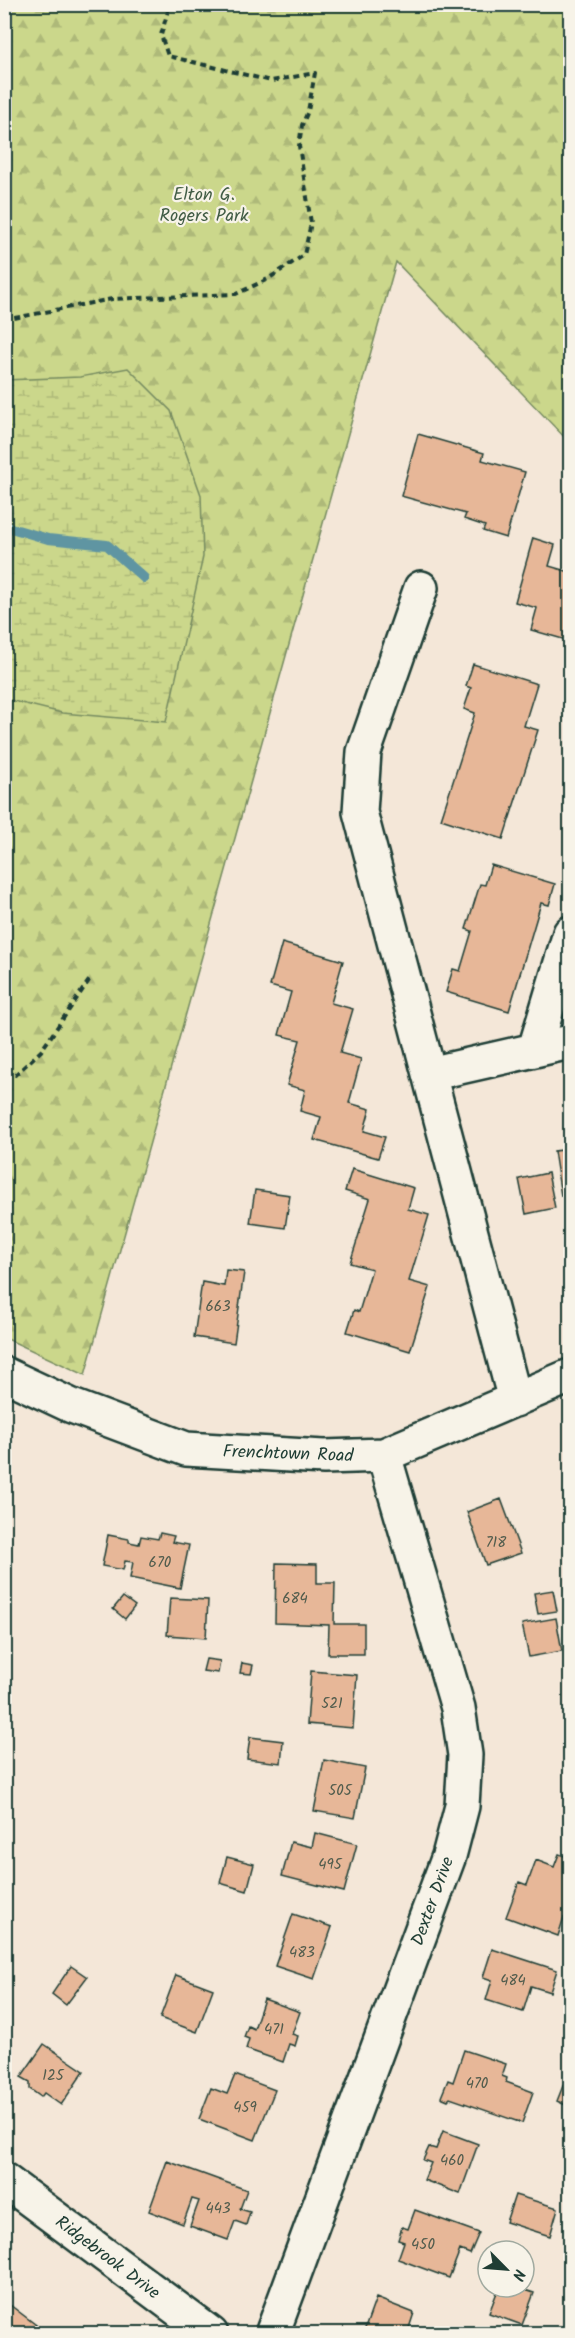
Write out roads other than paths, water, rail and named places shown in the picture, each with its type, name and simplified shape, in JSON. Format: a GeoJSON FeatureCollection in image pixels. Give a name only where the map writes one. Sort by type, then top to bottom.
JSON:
{"type":"FeatureCollection","features":[{"type":"Feature","properties":{"kind":"street"},"geometry":{"type":"LineString","coordinates":[[421,588],[364,752],[360,812],[515,1400]]}},
{"type":"Feature","properties":{"kind":"street"},"geometry":{"type":"LineString","coordinates":[[535,1049],[570,933]]}},
{"type":"Feature","properties":{"kind":"street"},"geometry":{"type":"LineString","coordinates":[[429,1074],[570,1042]]}},
{"type":"Feature","properties":{"kind":"street","name":"Frenchtown Road"},"geometry":{"type":"LineString","coordinates":[[4,1374],[72,1406],[186,1449],[324,1457],[384,1455],[570,1376]]}},
{"type":"Feature","properties":{"kind":"street","name":"Dexter Drive"},"geometry":{"type":"LineString","coordinates":[[272,2334],[449,1856],[462,1806],[465,1755],[458,1708],[384,1455]]}},
{"type":"Feature","properties":{"kind":"street","name":"Ridgebrook Drive"},"geometry":{"type":"LineString","coordinates":[[4,2180],[211,2334]]}},
{"type":"Feature","properties":{"kind":"waterway"},"geometry":{"type":"LineString","coordinates":[[4,526],[48,539],[107,545],[144,578]]}},
{"type":"Feature","properties":{"kind":"park label","name":"Elton G. Rogers Park"},"geometry":{"type":"Point","coordinates":[204,204]}}]}
